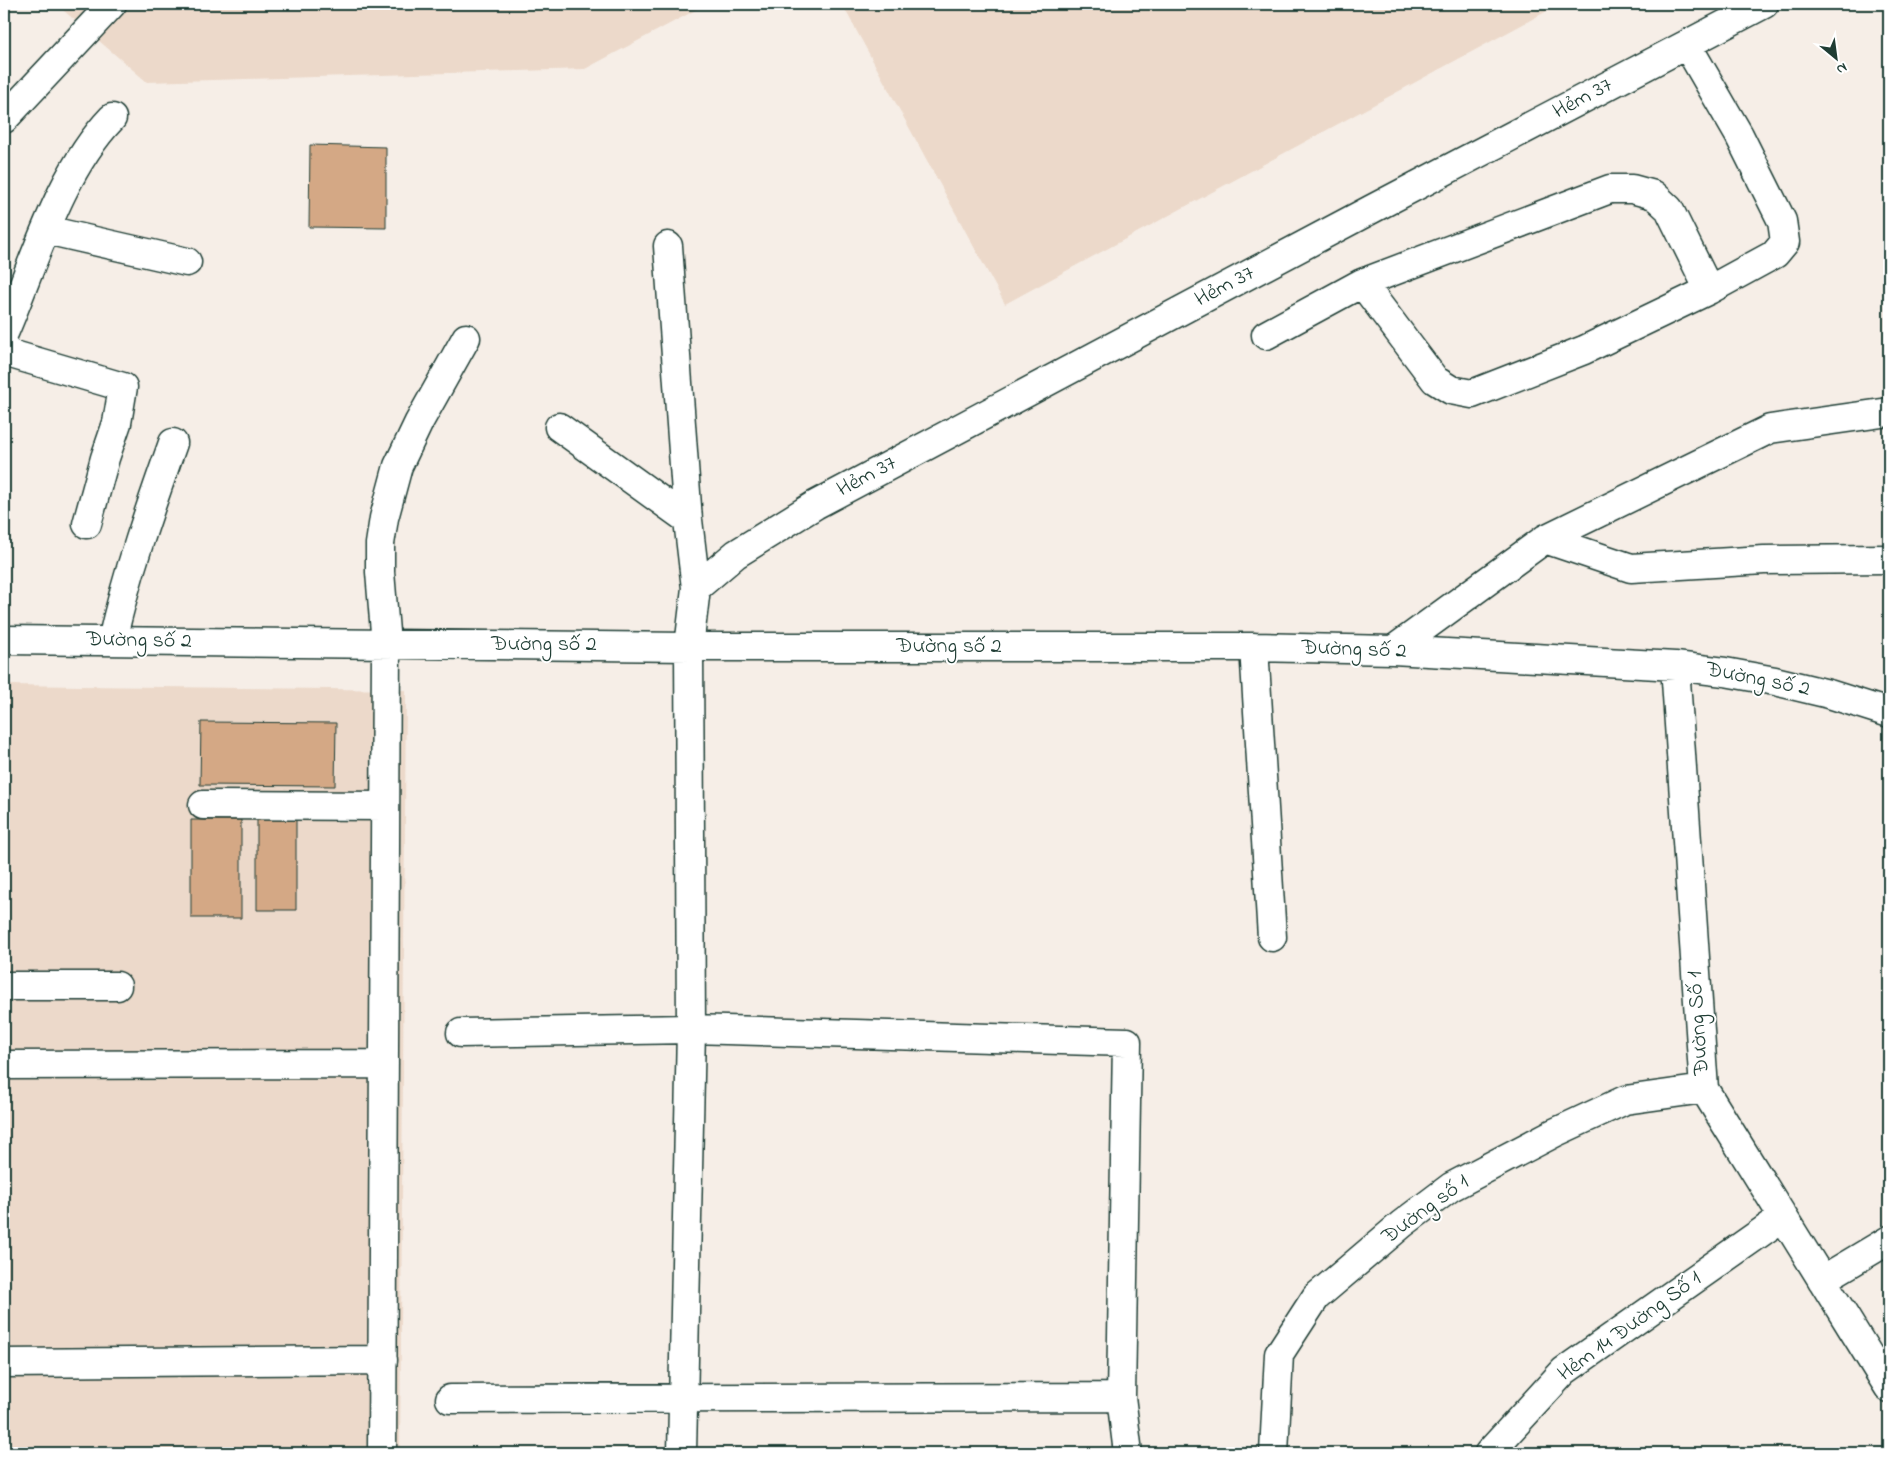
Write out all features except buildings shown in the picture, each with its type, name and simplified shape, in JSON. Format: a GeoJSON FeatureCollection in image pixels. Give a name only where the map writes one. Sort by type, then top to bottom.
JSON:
{"type":"FeatureCollection","features":[{"type":"Feature","properties":{"kind":"street"},"geometry":{"type":"LineString","coordinates":[[4,120],[112,4]]}},
{"type":"Feature","properties":{"kind":"street","name":"Hẻm 37"},"geometry":{"type":"LineString","coordinates":[[696,588],[736,554],[815,505],[1380,205],[1764,4]]}},
{"type":"Feature","properties":{"kind":"street"},"geometry":{"type":"LineString","coordinates":[[1362,284],[1435,380],[1450,390],[1472,394],[1584,350],[1709,290],[1775,254],[1785,242],[1782,221],[1740,135],[1687,45]]}},
{"type":"Feature","properties":{"kind":"street"},"geometry":{"type":"LineString","coordinates":[[4,334],[46,230],[75,168],[112,118]]}},
{"type":"Feature","properties":{"kind":"street"},"geometry":{"type":"LineString","coordinates":[[1266,335],[1362,284],[1610,189],[1632,190],[1654,195],[1670,209],[1709,290]]}},
{"type":"Feature","properties":{"kind":"street"},"geometry":{"type":"LineString","coordinates":[[46,230],[188,262]]}},
{"type":"Feature","properties":{"kind":"street"},"geometry":{"type":"LineString","coordinates":[[668,246],[688,520],[696,588],[690,646],[690,1029],[682,1453]]}},
{"type":"Feature","properties":{"kind":"street"},"geometry":{"type":"LineString","coordinates":[[382,1453],[386,644],[380,572],[380,544],[384,518],[398,466],[419,422],[466,338]]}},
{"type":"Feature","properties":{"kind":"street"},"geometry":{"type":"LineString","coordinates":[[4,352],[123,387],[117,423],[87,524]]}},
{"type":"Feature","properties":{"kind":"street"},"geometry":{"type":"LineString","coordinates":[[1393,650],[1545,539],[1770,429],[1889,412]]}},
{"type":"Feature","properties":{"kind":"street"},"geometry":{"type":"LineString","coordinates":[[559,427],[688,520]]}},
{"type":"Feature","properties":{"kind":"street"},"geometry":{"type":"LineString","coordinates":[[112,641],[119,606],[137,544],[173,443]]}},
{"type":"Feature","properties":{"kind":"street"},"geometry":{"type":"LineString","coordinates":[[1545,539],[1631,568],[1764,560],[1889,558]]}},
{"type":"Feature","properties":{"kind":"street","name":"Đường số 2"},"geometry":{"type":"LineString","coordinates":[[4,640],[690,646],[1254,647],[1393,650],[1676,666],[1725,672],[1829,694],[1889,713]]}},
{"type":"Feature","properties":{"kind":"street"},"geometry":{"type":"LineString","coordinates":[[1254,647],[1272,937]]}},
{"type":"Feature","properties":{"kind":"street","name":"Đường Số 1"},"geometry":{"type":"LineString","coordinates":[[1676,666],[1704,1089],[1889,1388]]}},
{"type":"Feature","properties":{"kind":"street"},"geometry":{"type":"LineString","coordinates":[[203,805],[385,806]]}},
{"type":"Feature","properties":{"kind":"street"},"geometry":{"type":"LineString","coordinates":[[4,986],[118,986]]}},
{"type":"Feature","properties":{"kind":"street"},"geometry":{"type":"LineString","coordinates":[[461,1033],[690,1029],[1127,1042],[1122,1397],[1128,1453]]}},
{"type":"Feature","properties":{"kind":"street"},"geometry":{"type":"LineString","coordinates":[[4,1065],[384,1064]]}},
{"type":"Feature","properties":{"kind":"street","name":"Đường số 1"},"geometry":{"type":"LineString","coordinates":[[1274,1453],[1278,1354],[1316,1298],[1395,1230],[1450,1187],[1572,1124],[1625,1100],[1704,1089]]}},
{"type":"Feature","properties":{"kind":"street","name":"Hẻm 14 Đường Số 1"},"geometry":{"type":"LineString","coordinates":[[1489,1453],[1564,1371],[1784,1217]]}},
{"type":"Feature","properties":{"kind":"street"},"geometry":{"type":"LineString","coordinates":[[1822,1280],[1889,1240]]}},
{"type":"Feature","properties":{"kind":"street"},"geometry":{"type":"LineString","coordinates":[[4,1363],[383,1360]]}},
{"type":"Feature","properties":{"kind":"street"},"geometry":{"type":"LineString","coordinates":[[450,1399],[1122,1397]]}},
{"type":"Feature","properties":{"kind":"shaded area"},"geometry":{"type":"Polygon","coordinates":[[[56,4],[707,4],[585,69],[147,82],[56,4]]]}},
{"type":"Feature","properties":{"kind":"shaded area"},"geometry":{"type":"Polygon","coordinates":[[[842,4],[1560,4],[1005,304],[842,4]]]}},
{"type":"Feature","properties":{"kind":"shaded area"},"geometry":{"type":"Polygon","coordinates":[[[4,685],[406,690],[400,1453],[4,1453],[4,685]]]}}]}
